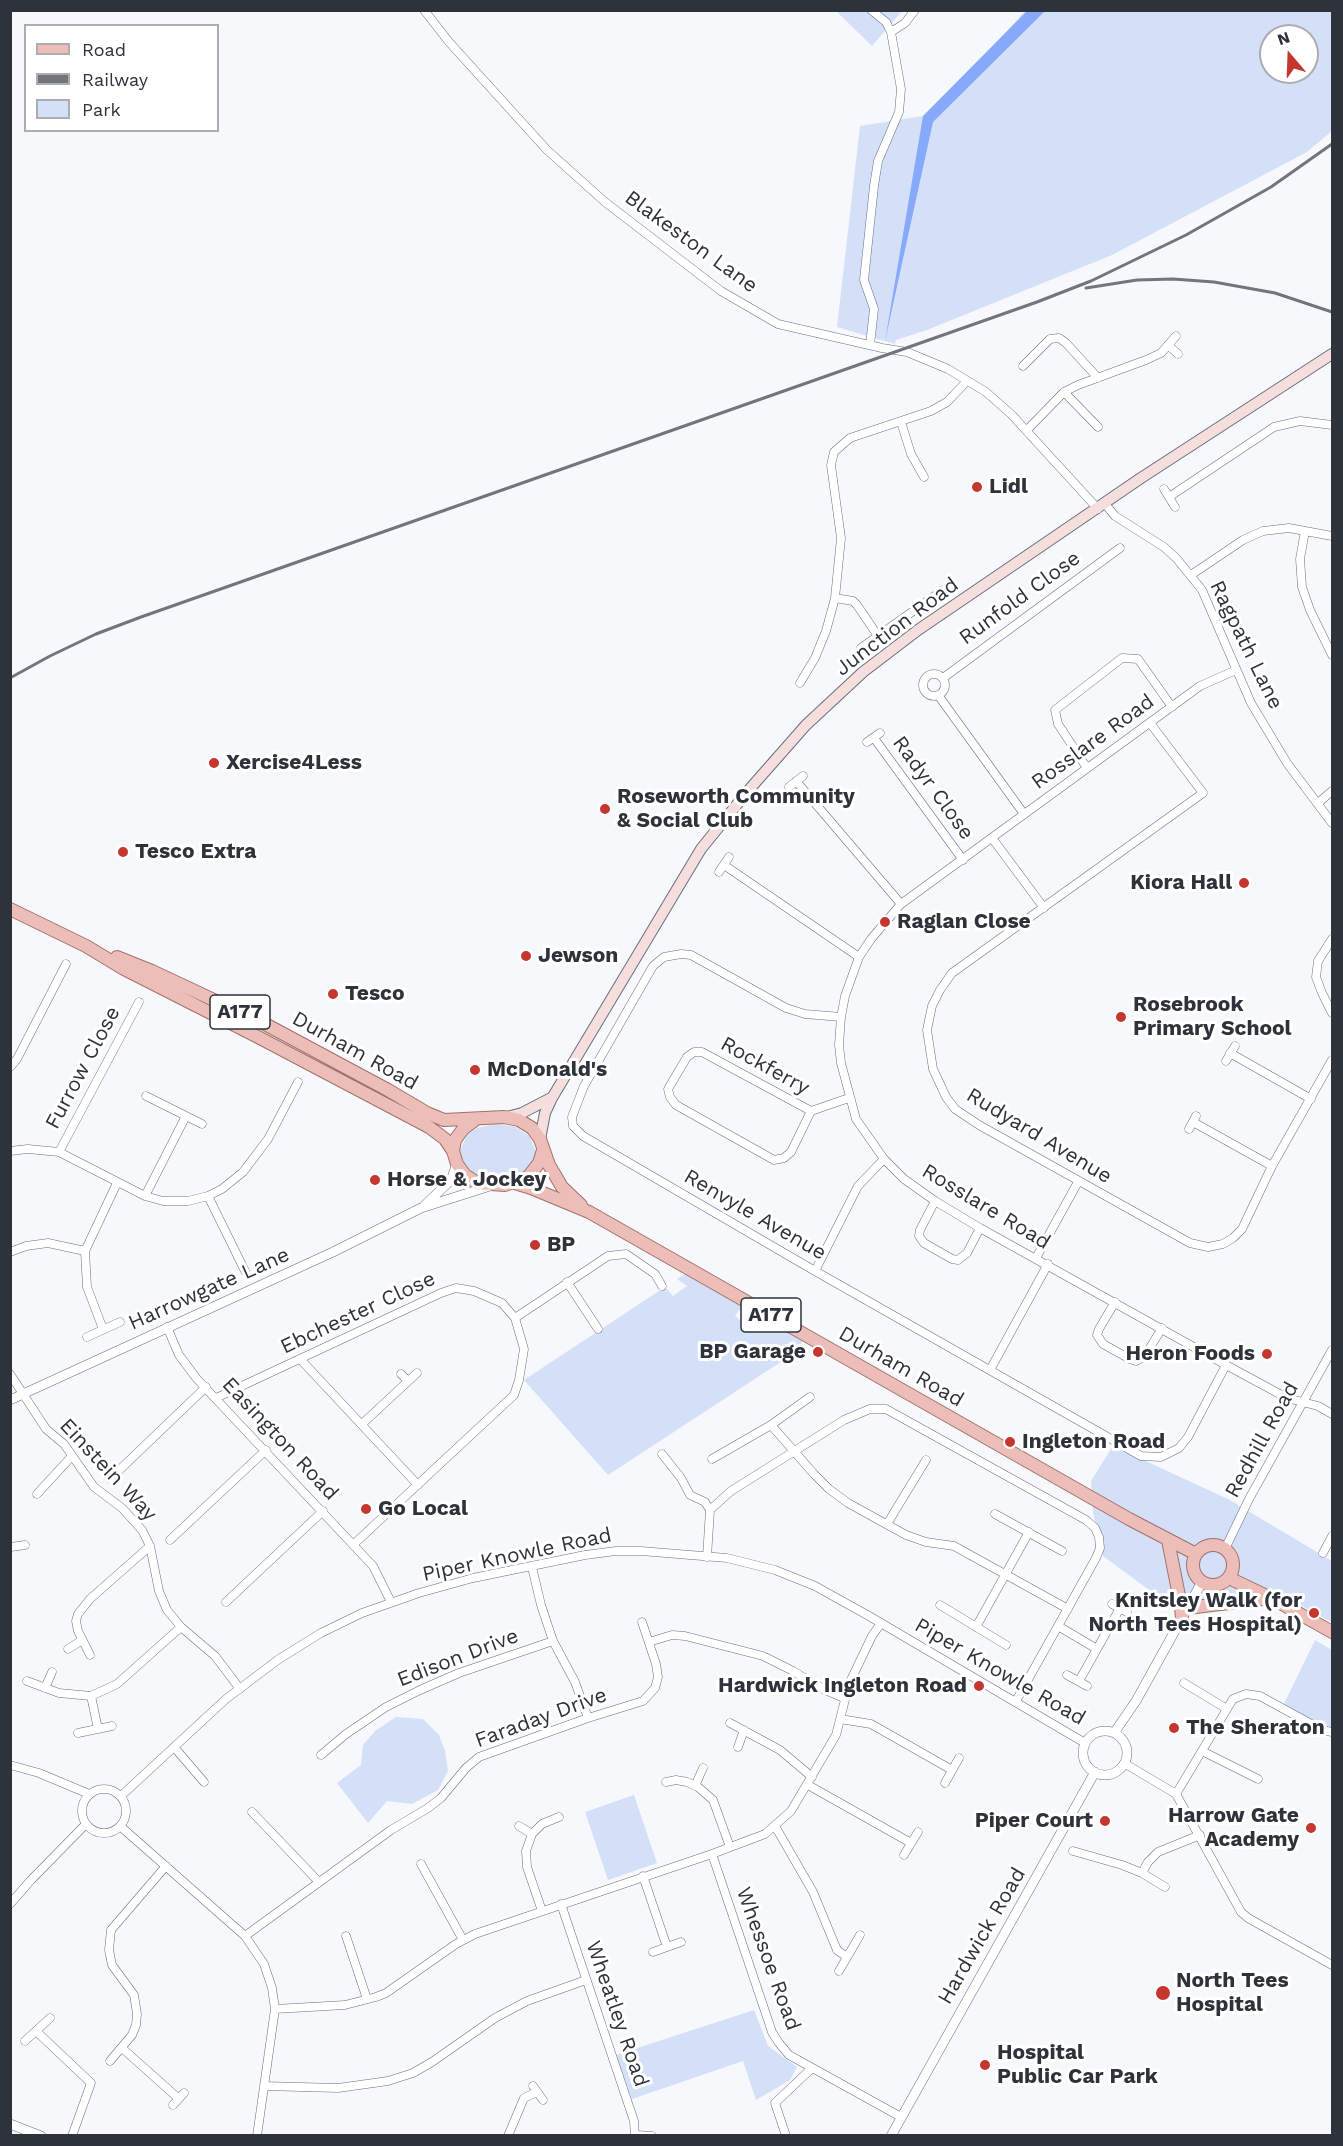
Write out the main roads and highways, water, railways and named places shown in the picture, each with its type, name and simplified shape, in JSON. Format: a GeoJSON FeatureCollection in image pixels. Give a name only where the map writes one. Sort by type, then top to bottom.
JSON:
{"type":"FeatureCollection","features":[{"type":"Feature","properties":{"kind":"main road","name":"Junction Road"},"geometry":{"type":"LineString","coordinates":[[541,1144],[543,1121],[552,1098],[701,849],[806,725],[863,672],[918,630],[1332,354]]}},
{"type":"Feature","properties":{"kind":"main road","name":"Durham Road"},"geometry":{"type":"LineString","coordinates":[[10,909],[86,946],[133,974],[258,1037],[429,1128],[445,1139],[453,1151],[457,1164],[465,1175],[477,1183],[492,1186],[515,1183],[589,1212],[1196,1554]]}},
{"type":"Feature","properties":{"kind":"main road","name":"Durham Road"},"geometry":{"type":"LineString","coordinates":[[86,946],[152,971],[265,1024],[427,1113],[444,1120],[504,1118],[519,1120],[532,1128],[562,1187],[589,1212]]}},
{"type":"Feature","properties":{"kind":"main road"},"geometry":{"type":"LineString","coordinates":[[504,1118],[522,1113],[552,1098]]}},
{"type":"Feature","properties":{"kind":"main road"},"geometry":{"type":"LineString","coordinates":[[453,1151],[455,1140],[463,1129],[475,1120]]}},
{"type":"Feature","properties":{"kind":"main road"},"geometry":{"type":"LineString","coordinates":[[515,1183],[528,1177],[539,1163],[541,1144]]}},
{"type":"Feature","properties":{"kind":"main road"},"geometry":{"type":"LineString","coordinates":[[1168,1540],[1181,1606],[1185,1614],[1271,1598]]}},
{"type":"Feature","properties":{"kind":"main road"},"geometry":{"type":"LineString","coordinates":[[1215,1545],[1225,1549],[1233,1564],[1229,1578],[1214,1586],[1202,1582],[1194,1572],[1196,1554],[1207,1546],[1215,1545]]}},
{"type":"Feature","properties":{"kind":"main road"},"geometry":{"type":"LineString","coordinates":[[1229,1578],[1332,1632]]}},
{"type":"Feature","properties":{"kind":"water"},"geometry":{"type":"Polygon","coordinates":[[[1027,11],[1045,11],[933,122],[885,341],[923,116],[1027,11]]]}},
{"type":"Feature","properties":{"kind":"railway"},"geometry":{"type":"LineString","coordinates":[[10,678],[96,634],[141,617],[1091,281],[1186,235],[1271,187],[1332,144]]}},
{"type":"Feature","properties":{"kind":"railway"},"geometry":{"type":"LineString","coordinates":[[1086,288],[1137,280],[1173,279],[1214,282],[1275,293],[1332,312]]}},
{"type":"Feature","properties":{"kind":"place","name":"Lidl"},"geometry":{"type":"Point","coordinates":[977,487]}},
{"type":"Feature","properties":{"kind":"place","name":"Xercise4Less"},"geometry":{"type":"Point","coordinates":[214,763]}},
{"type":"Feature","properties":{"kind":"place","name":"Roseworth Community & Social Club"},"geometry":{"type":"Point","coordinates":[605,809]}},
{"type":"Feature","properties":{"kind":"place","name":"Tesco Extra"},"geometry":{"type":"Point","coordinates":[123,852]}},
{"type":"Feature","properties":{"kind":"place","name":"Kiora Hall"},"geometry":{"type":"Point","coordinates":[1244,883]}},
{"type":"Feature","properties":{"kind":"place","name":"Raglan Close"},"geometry":{"type":"Point","coordinates":[885,922]}},
{"type":"Feature","properties":{"kind":"place","name":"Jewson"},"geometry":{"type":"Point","coordinates":[526,956]}},
{"type":"Feature","properties":{"kind":"place","name":"Tesco"},"geometry":{"type":"Point","coordinates":[333,994]}},
{"type":"Feature","properties":{"kind":"place","name":"Rosebrook Primary School"},"geometry":{"type":"Point","coordinates":[1121,1017]}},
{"type":"Feature","properties":{"kind":"place","name":"McDonald's"},"geometry":{"type":"Point","coordinates":[475,1070]}},
{"type":"Feature","properties":{"kind":"place","name":"Horse & Jockey"},"geometry":{"type":"Point","coordinates":[375,1180]}},
{"type":"Feature","properties":{"kind":"place","name":"BP"},"geometry":{"type":"Point","coordinates":[535,1245]}},
{"type":"Feature","properties":{"kind":"place","name":"BP Garage"},"geometry":{"type":"Point","coordinates":[818,1352]}},
{"type":"Feature","properties":{"kind":"place","name":"Heron Foods"},"geometry":{"type":"Point","coordinates":[1267,1354]}},
{"type":"Feature","properties":{"kind":"place","name":"Ingleton Road"},"geometry":{"type":"Point","coordinates":[1010,1442]}},
{"type":"Feature","properties":{"kind":"place","name":"Go Local"},"geometry":{"type":"Point","coordinates":[366,1509]}},
{"type":"Feature","properties":{"kind":"place","name":"Knitsley Walk (for North Tees Hospital)"},"geometry":{"type":"Point","coordinates":[1314,1613]}},
{"type":"Feature","properties":{"kind":"place","name":"Hardwick Ingleton Road"},"geometry":{"type":"Point","coordinates":[979,1686]}},
{"type":"Feature","properties":{"kind":"place","name":"The Sheraton"},"geometry":{"type":"Point","coordinates":[1174,1728]}},
{"type":"Feature","properties":{"kind":"place","name":"Piper Court"},"geometry":{"type":"Point","coordinates":[1105,1821]}},
{"type":"Feature","properties":{"kind":"place","name":"Harrow Gate Academy"},"geometry":{"type":"Point","coordinates":[1311,1828]}},
{"type":"Feature","properties":{"kind":"place","name":"North Tees Hospital"},"geometry":{"type":"Point","coordinates":[1163,1993]}},
{"type":"Feature","properties":{"kind":"place","name":"Hospital Public Car Park"},"geometry":{"type":"Point","coordinates":[985,2065]}}]}
